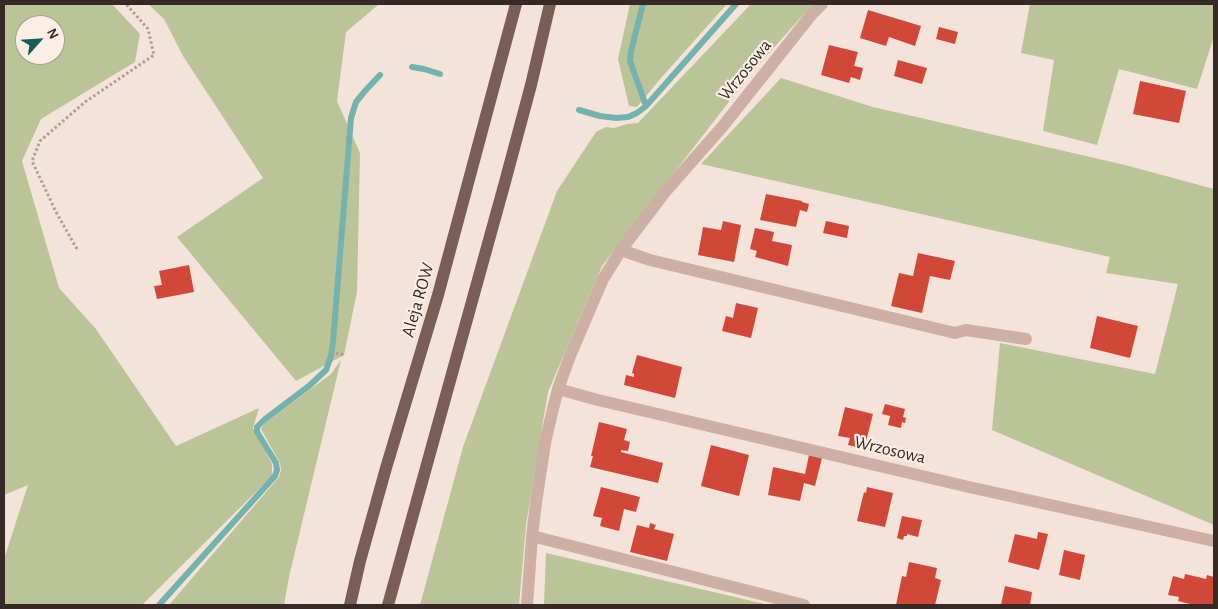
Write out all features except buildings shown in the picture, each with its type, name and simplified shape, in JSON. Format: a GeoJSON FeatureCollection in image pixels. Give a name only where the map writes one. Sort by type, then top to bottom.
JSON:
{"type":"FeatureCollection","features":[{"type":"Feature","properties":{"kind":"main road","name":"Aleja ROW"},"geometry":{"type":"LineString","coordinates":[[350,605],[360,561],[438,294],[516,4]]}},
{"type":"Feature","properties":{"kind":"main road"},"geometry":{"type":"LineString","coordinates":[[388,605],[513,153],[550,4]]}},
{"type":"Feature","properties":{"kind":"street","name":"Wrzosowa"},"geometry":{"type":"LineString","coordinates":[[526,605],[532,536],[545,443],[558,389],[595,297],[612,263],[665,192],[723,126],[822,4]]}},
{"type":"Feature","properties":{"kind":"street"},"geometry":{"type":"LineString","coordinates":[[621,250],[650,260],[955,333],[966,330],[1026,339]]}},
{"type":"Feature","properties":{"kind":"street","name":"Wrzosowa"},"geometry":{"type":"LineString","coordinates":[[558,389],[940,480],[1214,542]]}},
{"type":"Feature","properties":{"kind":"street"},"geometry":{"type":"LineString","coordinates":[[532,536],[804,605]]}},
{"type":"Feature","properties":{"kind":"path"},"geometry":{"type":"LineString","coordinates":[[77,249],[56,212],[32,161],[40,141],[85,102],[154,55],[148,29],[126,4]]}},
{"type":"Feature","properties":{"kind":"path"},"geometry":{"type":"LineString","coordinates":[[331,352],[344,354]]}},
{"type":"Feature","properties":{"kind":"green space"},"geometry":{"type":"Polygon","coordinates":[[[4,4],[112,4],[140,34],[135,62],[41,119],[22,161],[59,288],[96,329],[176,446],[259,408],[253,428],[272,464],[272,476],[142,605],[4,605],[4,559],[28,485],[4,495],[4,4]]]}},
{"type":"Feature","properties":{"kind":"green space"},"geometry":{"type":"Polygon","coordinates":[[[148,4],[377,4],[346,32],[337,101],[360,153],[357,292],[344,355],[296,381],[177,237],[263,178],[183,56],[164,19],[148,4]]]}},
{"type":"Feature","properties":{"kind":"green space"},"geometry":{"type":"Polygon","coordinates":[[[630,4],[727,4],[637,107],[629,106],[618,59],[630,4]]]}},
{"type":"Feature","properties":{"kind":"green space"},"geometry":{"type":"Polygon","coordinates":[[[751,4],[813,4],[752,72],[602,266],[548,392],[526,525],[519,605],[420,605],[463,447],[557,191],[596,132],[606,127],[614,128],[638,123],[751,4]]]}},
{"type":"Feature","properties":{"kind":"green space"},"geometry":{"type":"Polygon","coordinates":[[[1030,4],[1214,4],[1214,36],[1197,89],[1119,69],[1097,145],[1043,131],[1054,60],[1021,53],[1030,4]]]}},
{"type":"Feature","properties":{"kind":"green space"},"geometry":{"type":"Polygon","coordinates":[[[781,78],[873,107],[1125,165],[1214,189],[1214,525],[992,430],[1000,343],[1155,374],[1178,284],[1106,273],[1110,257],[701,164],[781,78]]]}},
{"type":"Feature","properties":{"kind":"green space"},"geometry":{"type":"Polygon","coordinates":[[[341,360],[284,605],[169,605],[279,477],[280,463],[261,429],[264,424],[331,374],[341,360]]]}},
{"type":"Feature","properties":{"kind":"green space"},"geometry":{"type":"Polygon","coordinates":[[[546,553],[769,605],[544,604],[546,553]]]}},
{"type":"Feature","properties":{"kind":"waterway"},"geometry":{"type":"LineString","coordinates":[[643,4],[630,61],[646,106]]}},
{"type":"Feature","properties":{"kind":"waterway"},"geometry":{"type":"LineString","coordinates":[[579,110],[616,118],[628,117],[637,113],[646,106],[736,4]]}},
{"type":"Feature","properties":{"kind":"waterway"},"geometry":{"type":"LineString","coordinates":[[412,67],[440,74]]}},
{"type":"Feature","properties":{"kind":"waterway"},"geometry":{"type":"LineString","coordinates":[[159,605],[275,476],[277,470],[276,463],[257,432],[257,427],[309,386],[326,370],[333,342],[351,118],[356,102],[380,75]]}}]}
